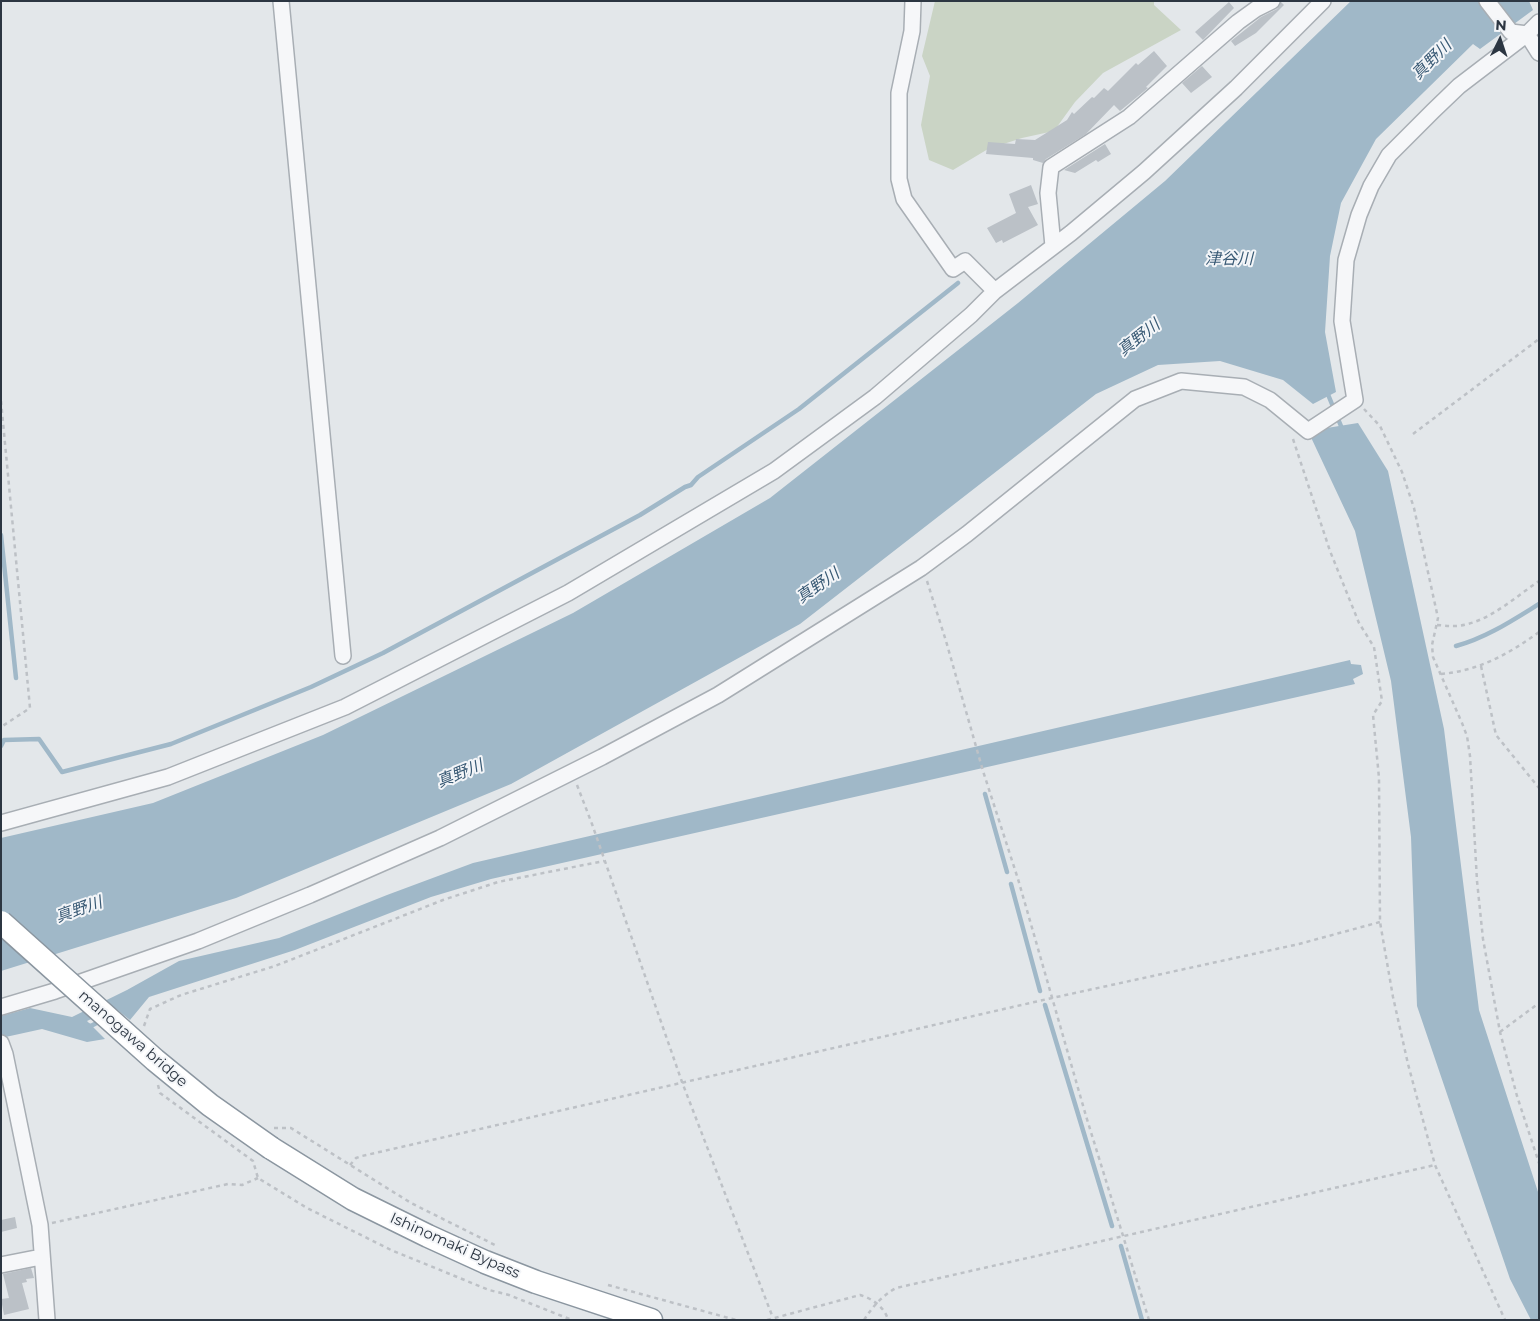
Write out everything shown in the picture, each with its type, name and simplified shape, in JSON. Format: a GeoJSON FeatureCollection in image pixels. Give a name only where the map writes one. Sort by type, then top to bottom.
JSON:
{"type":"FeatureCollection","features":[{"type":"Feature","properties":{"kind":"highway","name":"manogawa bridge"},"geometry":{"type":"LineString","coordinates":[[1,922],[155,1060],[210,1105],[269,1138]]}},
{"type":"Feature","properties":{"kind":"highway","name":"Ishinomaki Bypass"},"geometry":{"type":"LineString","coordinates":[[269,1138],[353,1198],[428,1236],[485,1262],[536,1282],[651,1320]]}},
{"type":"Feature","properties":{"kind":"street"},"geometry":{"type":"LineString","coordinates":[[281,1],[343,656]]}},
{"type":"Feature","properties":{"kind":"street"},"geometry":{"type":"LineString","coordinates":[[913,1],[912,31],[899,93],[898,159],[899,179],[904,199],[953,269],[965,261],[995,290]]}},
{"type":"Feature","properties":{"kind":"street"},"geometry":{"type":"LineString","coordinates":[[1053,246],[1048,193],[1051,168],[1128,117],[1238,22],[1256,9],[1272,1]]}},
{"type":"Feature","properties":{"kind":"street"},"geometry":{"type":"LineString","coordinates":[[1,823],[168,777],[345,706],[568,593],[774,471],[874,397],[971,315],[995,290],[1053,246],[1144,172],[1229,95],[1323,1]]}},
{"type":"Feature","properties":{"kind":"street"},"geometry":{"type":"LineString","coordinates":[[1487,1],[1512,32],[1527,34]]}},
{"type":"Feature","properties":{"kind":"street"},"geometry":{"type":"LineString","coordinates":[[1,1007],[55,991],[189,944],[310,895],[440,838],[572,772],[718,695],[921,568],[967,534],[1134,399],[1182,381],[1244,387],[1270,400],[1308,431],[1350,404],[1342,321],[1346,260],[1359,215],[1371,186],[1389,154],[1459,86],[1527,34],[1539,22]]}},
{"type":"Feature","properties":{"kind":"street"},"geometry":{"type":"LineString","coordinates":[[1527,34],[1539,53]]}},
{"type":"Feature","properties":{"kind":"street"},"geometry":{"type":"LineString","coordinates":[[3,1051],[40,1226],[47,1320]]}},
{"type":"Feature","properties":{"kind":"street"},"geometry":{"type":"LineString","coordinates":[[1,1265],[41,1257]]}},
{"type":"Feature","properties":{"kind":"path"},"geometry":{"type":"LineString","coordinates":[[1414,434],[1539,339]]}},
{"type":"Feature","properties":{"kind":"path"},"geometry":{"type":"LineString","coordinates":[[1,401],[30,708],[1,728]]}},
{"type":"Feature","properties":{"kind":"path"},"geometry":{"type":"LineString","coordinates":[[1350,404],[1380,426],[1402,472],[1414,508],[1438,618],[1432,644],[1433,657],[1462,723],[1469,746],[1483,939],[1500,1032],[1517,1096],[1539,1163]]}},
{"type":"Feature","properties":{"kind":"path"},"geometry":{"type":"LineString","coordinates":[[1308,431],[1293,439],[1330,551],[1360,623],[1374,647],[1381,692],[1382,701],[1373,715],[1379,778],[1380,922],[1399,1026],[1435,1165],[1505,1320]]}},
{"type":"Feature","properties":{"kind":"path"},"geometry":{"type":"LineString","coordinates":[[921,568],[930,587],[983,772],[1018,879],[1086,1116],[1149,1320]]}},
{"type":"Feature","properties":{"kind":"path"},"geometry":{"type":"LineString","coordinates":[[1437,625],[1453,627],[1469,624],[1495,612],[1539,581]]}},
{"type":"Feature","properties":{"kind":"path"},"geometry":{"type":"LineString","coordinates":[[1441,674],[1455,673],[1481,666],[1503,656],[1539,632]]}},
{"type":"Feature","properties":{"kind":"path"},"geometry":{"type":"LineString","coordinates":[[1481,666],[1496,734],[1539,788]]}},
{"type":"Feature","properties":{"kind":"path"},"geometry":{"type":"LineString","coordinates":[[572,772],[682,1082],[773,1318]]}},
{"type":"Feature","properties":{"kind":"path"},"geometry":{"type":"LineString","coordinates":[[144,1028],[150,1009],[181,995],[275,966],[444,900],[498,882],[604,861]]}},
{"type":"Feature","properties":{"kind":"path"},"geometry":{"type":"LineString","coordinates":[[350,1165],[356,1158],[362,1156],[1052,998],[1299,944],[1380,922]]}},
{"type":"Feature","properties":{"kind":"path"},"geometry":{"type":"LineString","coordinates":[[1500,1032],[1539,1003]]}},
{"type":"Feature","properties":{"kind":"path"},"geometry":{"type":"LineString","coordinates":[[269,1138],[291,1128],[411,1203],[502,1249]]}},
{"type":"Feature","properties":{"kind":"path"},"geometry":{"type":"LineString","coordinates":[[864,1320],[876,1303],[896,1288],[1435,1165]]}},
{"type":"Feature","properties":{"kind":"path"},"geometry":{"type":"LineString","coordinates":[[40,1226],[228,1184],[242,1185],[258,1178]]}},
{"type":"Feature","properties":{"kind":"path"},"geometry":{"type":"LineString","coordinates":[[605,1284],[736,1320]]}},
{"type":"Feature","properties":{"kind":"path"},"geometry":{"type":"LineString","coordinates":[[767,1320],[860,1295],[876,1303],[888,1320]]}},
{"type":"Feature","properties":{"kind":"green space"},"geometry":{"type":"Polygon","coordinates":[[[935,1],[1154,1],[1154,5],[1181,30],[1103,73],[1075,102],[1054,131],[1022,138],[988,149],[953,170],[929,160],[921,125],[930,76],[922,56],[935,1]]]}},
{"type":"Feature","properties":{"kind":"water","name":"津谷川"},"geometry":{"type":"Polygon","coordinates":[[[1351,1],[1529,1],[1533,10],[1480,49],[1473,44],[1376,139],[1341,203],[1330,256],[1325,332],[1336,392],[1313,404],[1283,380],[1220,361],[1158,365],[1096,394],[800,624],[511,784],[236,898],[1,971],[1,838],[153,803],[323,735],[573,613],[770,498],[1018,303],[1165,181],[1351,1]]]}},
{"type":"Feature","properties":{"kind":"water"},"geometry":{"type":"Polygon","coordinates":[[[1358,423],[1388,471],[1444,729],[1479,1010],[1539,1195],[1539,1320],[1531,1320],[1510,1279],[1417,1006],[1411,837],[1391,681],[1355,531],[1308,431],[1358,423]]]}},
{"type":"Feature","properties":{"kind":"water"},"geometry":{"type":"Polygon","coordinates":[[[1350,660],[1351,664],[1361,665],[1363,674],[1353,679],[1355,684],[491,879],[431,897],[295,950],[149,997],[130,1020],[115,1008],[87,1021],[105,1039],[87,1042],[42,1029],[1,1038],[1,1016],[30,1008],[72,1017],[127,990],[179,961],[279,938],[473,863],[1350,660]]]}},
{"type":"Feature","properties":{"kind":"building"},"geometry":{"type":"Polygon","coordinates":[[[1229,2],[1234,8],[1203,40],[1195,32],[1229,2]]]}},
{"type":"Feature","properties":{"kind":"building"},"geometry":{"type":"Polygon","coordinates":[[[1281,2],[1284,5],[1256,33],[1235,46],[1231,41],[1261,17],[1277,9],[1281,2]]]}},
{"type":"Feature","properties":{"kind":"building"},"geometry":{"type":"Polygon","coordinates":[[[1154,51],[1167,66],[1146,87],[1148,88],[1120,111],[1114,105],[1086,134],[1046,159],[1043,163],[1033,160],[1033,158],[986,154],[988,142],[1015,144],[1016,139],[1035,140],[1067,120],[1072,112],[1074,114],[1104,88],[1108,91],[1136,63],[1138,65],[1154,51]]]}},
{"type":"Feature","properties":{"kind":"building"},"geometry":{"type":"Polygon","coordinates":[[[1202,66],[1212,77],[1191,93],[1182,83],[1202,66]]]}},
{"type":"Feature","properties":{"kind":"building"},"geometry":{"type":"Polygon","coordinates":[[[1105,144],[1111,154],[1098,162],[1096,160],[1075,173],[1064,170],[1105,144]]]}},
{"type":"Feature","properties":{"kind":"building"},"geometry":{"type":"Polygon","coordinates":[[[1031,185],[1038,204],[1028,207],[1038,225],[1003,243],[1002,240],[996,243],[987,228],[1016,213],[1009,194],[1031,185]]]}},
{"type":"Feature","properties":{"kind":"building"},"geometry":{"type":"Polygon","coordinates":[[[15,1217],[17,1228],[1,1232],[1,1220],[15,1217]]]}},
{"type":"Feature","properties":{"kind":"building"},"geometry":{"type":"Polygon","coordinates":[[[31,1268],[34,1278],[26,1279],[27,1282],[22,1283],[29,1309],[4,1315],[1,1299],[9,1298],[3,1274],[31,1268]]]}},
{"type":"Feature","properties":{"kind":"waterway"},"geometry":{"type":"LineString","coordinates":[[1,746],[4,740],[39,739],[62,772],[171,744],[311,687],[383,653],[640,515],[691,485],[698,477],[799,409],[958,283]]}},
{"type":"Feature","properties":{"kind":"waterway"},"geometry":{"type":"LineString","coordinates":[[1327,392],[1343,431]]}},
{"type":"Feature","properties":{"kind":"waterway"},"geometry":{"type":"LineString","coordinates":[[1,535],[16,678]]}},
{"type":"Feature","properties":{"kind":"waterway"},"geometry":{"type":"LineString","coordinates":[[1456,646],[1489,633],[1539,604]]}},
{"type":"Feature","properties":{"kind":"waterway"},"geometry":{"type":"LineString","coordinates":[[985,794],[1007,872]]}},
{"type":"Feature","properties":{"kind":"waterway"},"geometry":{"type":"LineString","coordinates":[[1011,884],[1040,991]]}},
{"type":"Feature","properties":{"kind":"waterway"},"geometry":{"type":"LineString","coordinates":[[1045,1005],[1112,1226]]}},
{"type":"Feature","properties":{"kind":"waterway"},"geometry":{"type":"LineString","coordinates":[[86,1025],[91,1026],[102,1020]]}},
{"type":"Feature","properties":{"kind":"waterway"},"geometry":{"type":"LineString","coordinates":[[1121,1246],[1142,1320]]}},
{"type":"Feature","properties":{"kind":"water label","name":"真野川"},"geometry":{"type":"Point","coordinates":[1432,60]}},
{"type":"Feature","properties":{"kind":"water label","name":"真野川"},"geometry":{"type":"Point","coordinates":[1139,338]}},
{"type":"Feature","properties":{"kind":"water label","name":"真野川"},"geometry":{"type":"Point","coordinates":[818,586]}},
{"type":"Feature","properties":{"kind":"water label","name":"真野川"},"geometry":{"type":"Point","coordinates":[460,774]}},
{"type":"Feature","properties":{"kind":"water label","name":"真野川"},"geometry":{"type":"Point","coordinates":[79,910]}}]}
